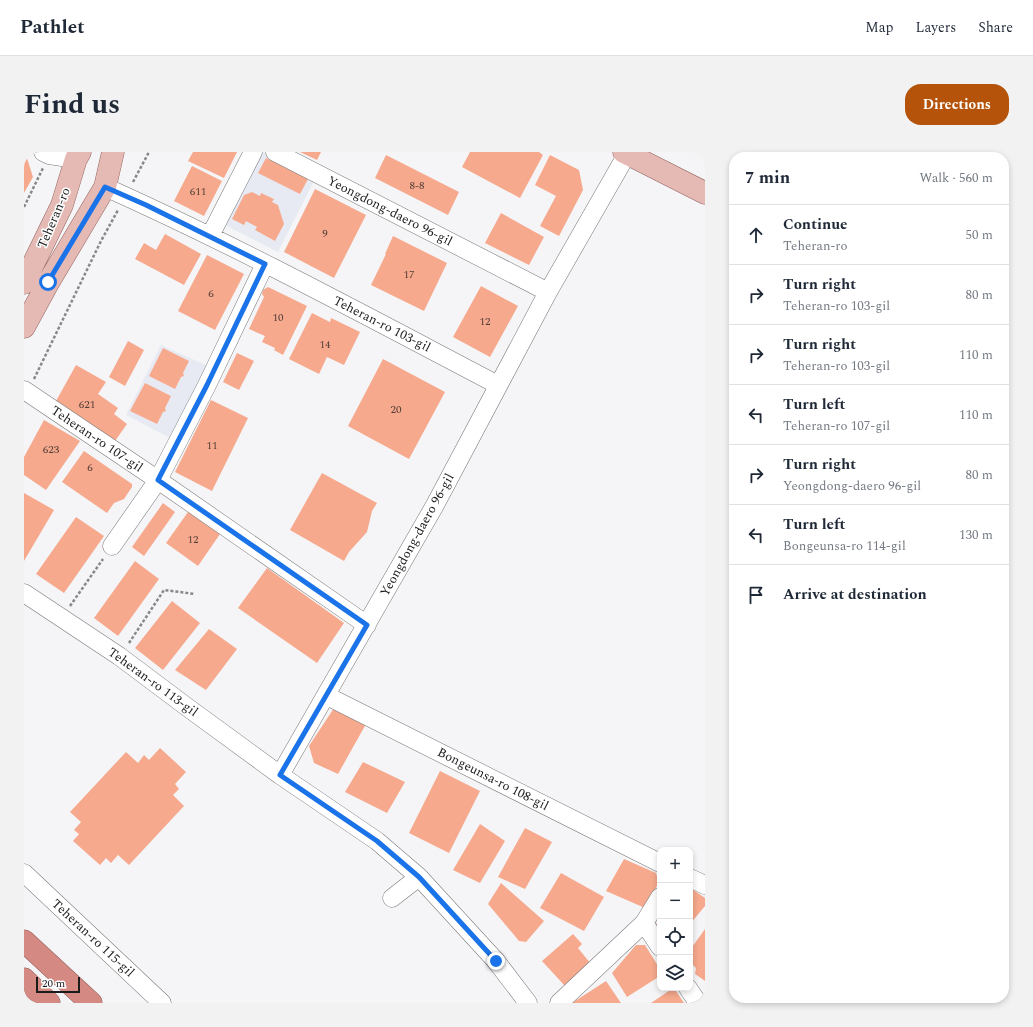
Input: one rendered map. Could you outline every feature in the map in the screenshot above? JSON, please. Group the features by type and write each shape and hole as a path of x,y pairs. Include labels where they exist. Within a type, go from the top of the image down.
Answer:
{"highway":[{"path":"24,941 91,1003"},
{"path":"24,979 49,1003"}],"main road":[{"name":"Teheran-ro","path":"24,327 48,282 105,187 113,152"},
{"path":"625,153 705,193"},
{"name":"Teheran-ro","path":"24,283 62,205 78,156"}],"street":[{"path":"210,236 253,152"},
{"name":"Yeongdong-daero 96-gil","path":"275,152 548,292"},
{"name":"Yeongdong-daero 96-gil","path":"280,775 327,696 435,505 548,292 625,153"},
{"path":"46,154 78,156"},
{"name":"Teheran-ro 103-gil","path":"105,187 210,236 498,385"},
{"path":"112,546 158,480 207,385 265,264"},
{"name":"Teheran-ro 107-gil","path":"26,391 158,480 367,625"},
{"name":"Teheran-ro 113-gil","path":"24,593 119,656 280,775 377,841 419,877 496,961 528,1003"},
{"name":"Bongeunsa-ro 108-gil","path":"327,696 657,861"},
{"name":"Teheran-ro 115-gil","path":"24,873 162,1003"},
{"path":"392,898 419,877"},
{"path":"693,879 705,885"},
{"path":"558,1003 644,923 657,902"},
{"path":"644,923 657,942"},
{"path":"690,991 698,1003"}],"path":[{"path":"26,391 101,241 149,152"},
{"path":"24,207 46,154"},
{"path":"62,618 112,546"},
{"path":"119,656 164,590 195,594"}],"shaded area":[{"path":"263,152 315,179 278,252 225,225"},
{"path":"161,345 210,367 172,439 126,415"}],"building":[{"path":"193,152 237,152 224,178 188,161"},
{"path":"300,152 321,152 317,160"},
{"path":"470,152 539,152 543,155 520,198 462,167"},
{"path":"24,154 26,155 33,177 24,193"},
{"path":"386,155 459,192 448,215 375,178"},
{"path":"550,155 579,170 583,190 559,236 540,226 556,196 535,185"},
{"path":"266,158 308,179 300,194 258,173"},
{"path":"192,166 222,181 204,216 174,201"},
{"path":"315,189 366,215 334,278 284,252"},
{"path":"252,192 260,196 261,193 274,199 272,202 278,205 284,224 275,241 255,230 257,227 246,221 244,225 232,219 244,195"},
{"path":"501,213 544,237 529,265 485,243"},
{"path":"165,234 201,254 184,285 135,259 144,243 156,250"},
{"path":"393,236 447,263 424,311 371,285"},
{"path":"207,255 244,274 215,330 178,311"},
{"path":"481,286 518,306 490,357 453,337"},
{"path":"268,287 307,306 283,355 274,350 275,348 262,342 265,336 249,329 264,297 262,294 263,290"},
{"path":"312,313 330,322 331,318 360,332 344,365 327,357 319,374 289,359"},
{"path":"128,341 144,350 125,386 109,377"},
{"path":"163,348 189,361 183,373 184,376 181,377 175,389 149,376"},
{"path":"237,353 254,361 239,390 223,382"},
{"path":"383,359 445,392 409,459 348,426"},
{"path":"76,365 106,382 98,394 118,408 114,414 127,424 115,441 56,401"},
{"path":"145,383 171,396 165,408 166,411 163,412 157,424 130,411"},
{"path":"211,400 248,418 212,491 175,472"},
{"path":"44,420 80,441 46,490 24,475 24,457"},
{"path":"84,451 132,484 132,487 124,499 114,503 107,513 62,482"},
{"path":"322,473 377,503 372,511 367,532 349,552 344,561 290,530"},
{"path":"24,493 54,510 24,561"},
{"path":"163,503 175,512 144,556 132,547"},
{"path":"188,512 220,534 198,566 166,543"},
{"path":"76,517 104,536 64,593 36,574"},
{"path":"135,561 159,579 118,636 94,618"},
{"path":"267,568 344,623 317,663 238,608"},
{"path":"172,601 200,623 163,670 135,648"},
{"path":"209,629 237,649 206,690 175,670"},
{"path":"334,708 366,724 338,774 314,763 309,746"},
{"path":"160,748 186,772 175,784 179,789 173,795 184,806 129,865 118,855 111,863 106,858 100,865 73,841 79,834 74,830 81,822 70,812 126,752 138,763 144,755 149,760"},
{"path":"363,762 405,782 387,813 345,792"},
{"path":"440,771 480,791 449,853 409,833"},
{"path":"480,824 505,841 480,883 453,870"},
{"path":"525,828 552,842 525,889 498,877"},
{"path":"624,859 656,873 657,876 657,886 645,908 606,891"},
{"path":"561,873 604,897 584,931 540,908"},
{"path":"501,883 544,921 526,942 519,941 488,904"},
{"path":"693,890 705,898 705,906 693,920"},
{"path":"705,929 705,981 695,974 696,968 693,965 693,946"},
{"path":"573,934 582,944 578,948 591,964 565,986 542,961"},
{"path":"636,945 645,945 657,964 657,978 627,997 612,973"},
{"path":"606,981 621,1003 572,1003"},
{"path":"669,991 676,991 684,1003 651,1003"}],"route":[{"path":"48,282 105,187 146,205 265,264 207,385 158,480 367,625 280,775 377,841 419,877 496,961"}]}
